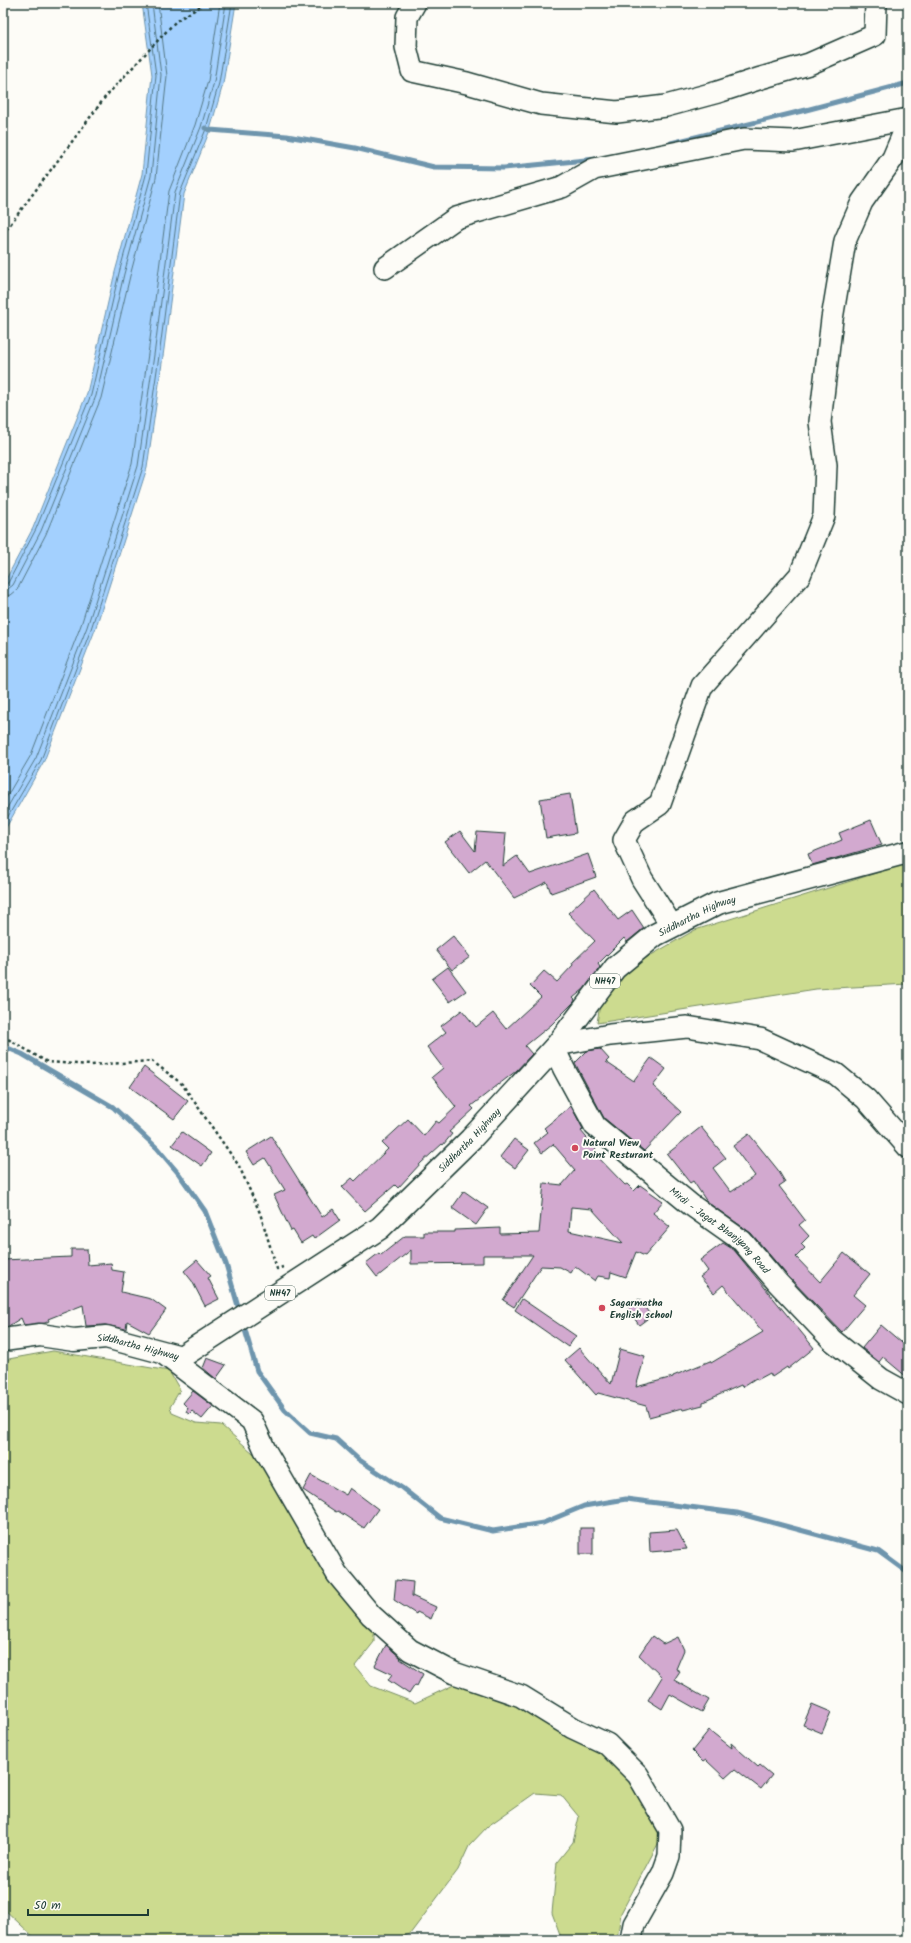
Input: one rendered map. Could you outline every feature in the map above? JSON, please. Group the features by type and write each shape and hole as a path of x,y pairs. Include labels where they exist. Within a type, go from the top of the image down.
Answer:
{"highway":[{"name":"Siddhartha Highway","path":"3,1340 40,1335 74,1340 106,1337 172,1356 380,1228 471,1139 556,1047 615,968 655,935 718,903 908,852"}],"street":[{"path":"415,3 407,17 406,24 406,47 412,71 467,83 541,104 617,112 666,106 809,64 875,35 876,3"},
{"path":"386,268 456,218 562,187 594,169 744,139 792,141 908,119"},
{"path":"672,926 642,879 624,840 635,821 660,804 702,686 800,574 824,516 826,465 820,422 832,320 845,241 862,202 893,158 908,123"},
{"path":"556,1047 610,1036 687,1027 760,1039 836,1074 866,1099 908,1147"},
{"name":"Mirdi - Jagat Bhanjyang Road","path":"556,1047 564,1069 595,1126 691,1205 742,1241 777,1282 832,1340 881,1379 908,1394"},
{"path":"172,1356 252,1421 265,1450 337,1574 377,1620 410,1650 454,1673 521,1696 574,1728 607,1744 638,1775 670,1830 669,1856 663,1873 634,1924 631,1940"}],"path":[{"path":"3,234 106,96 176,21 206,3"},
{"path":"3,1036 47,1062 91,1065 152,1061 182,1084 239,1166 260,1213 276,1269 290,1265"}],"green space":[{"path":"908,863 908,984 816,989 597,1023 601,998 639,962 695,930"},
{"path":"53,1351 169,1371 180,1390 170,1407 172,1413 196,1423 221,1425 261,1460 374,1629 374,1642 355,1666 371,1686 415,1703 456,1684 498,1692 610,1757 658,1823 659,1842 621,1913 617,1940 564,1940 561,1937 552,1913 557,1862 573,1842 579,1817 561,1795 535,1793 488,1826 469,1846 458,1870 410,1934 392,1940 37,1940 3,1908 3,1360"}],"water":[{"path":"142,3 236,3 223,84 210,130 184,194 147,468 95,630 44,761 3,833 3,585 33,528 87,393 115,272 142,174 152,75"}],"building":[{"path":"570,794 576,833 546,838 540,799"},
{"path":"871,820 882,845 812,865 808,854 842,840 839,833"},
{"path":"460,831 475,851 477,832 506,834 503,866 517,856 530,874 588,854 596,877 551,893 547,882 514,898 485,860 469,873 445,842"},
{"path":"594,889 618,920 632,910 644,928 627,942 624,938 598,964 600,967 584,989 573,998 575,1000 574,1002 551,1025 525,1046 532,1054 516,1071 471,1106 474,1109 449,1132 452,1134 443,1145 442,1144 421,1163 398,1188 395,1185 365,1211 342,1187 352,1178 355,1181 388,1149 382,1143 408,1119 424,1136 436,1121 439,1123 456,1107 432,1077 443,1068 427,1047 446,1032 441,1026 462,1010 476,1027 493,1013 506,1029 541,997 530,986 544,971 557,982 573,965 572,963 595,941 568,913"},
{"path":"453,936 470,957 452,970 436,950"},
{"path":"448,967 466,991 450,1002 432,979"},
{"path":"600,1049 609,1059 606,1062 634,1081 651,1058 666,1069 653,1086 681,1112 644,1151 604,1118 575,1063 587,1051"},
{"path":"144,1067 188,1101 174,1119 130,1087"},
{"path":"571,1106 583,1129 581,1131 596,1149 593,1152 625,1185 627,1184 634,1191 640,1185 663,1201 653,1213 670,1227 645,1256 636,1252 626,1277 611,1272 610,1278 598,1276 595,1281 575,1266 571,1273 560,1267 541,1266 514,1307 503,1300 533,1255 483,1255 483,1263 411,1264 411,1250 377,1277 366,1263 379,1253 381,1255 405,1236 424,1236 424,1232 455,1232 455,1230 500,1228 500,1234 539,1233 544,1183 562,1185 575,1170 553,1144 542,1153 534,1143 548,1132 544,1128","holes":["571,1207 592,1209 623,1243 569,1231"]},
{"path":"701,1127 726,1158 713,1168 731,1192 755,1176 733,1146 749,1134 778,1170 785,1182 779,1186 805,1220 799,1225 809,1236 801,1244 805,1248 796,1257 820,1282 844,1253 870,1274 853,1295 865,1305 842,1332 786,1274 751,1233 707,1202 693,1181 690,1183 667,1154"},
{"path":"182,1132 211,1153 202,1166 172,1145"},
{"path":"271,1136 322,1217 333,1209 340,1220 314,1239 312,1236 301,1243 293,1230 291,1231 274,1195 285,1190 265,1158 254,1165 246,1152"},
{"path":"514,1139 529,1150 515,1168 500,1157"},
{"path":"464,1191 488,1208 476,1225 452,1208"},
{"path":"723,1243 734,1250 814,1348 788,1369 787,1367 772,1377 770,1373 757,1380 756,1378 742,1387 741,1385 703,1402 703,1405 683,1410 682,1408 649,1417 646,1406 598,1393 596,1395 565,1360 579,1348 611,1384 620,1349 645,1356 636,1387 673,1377 710,1361 711,1363 763,1332 723,1285 714,1293 700,1277 708,1271 700,1260"},
{"path":"71,1249 87,1249 88,1265 111,1263 112,1270 124,1272 121,1292 151,1299 166,1310 149,1333 127,1321 126,1329 105,1325 86,1326 83,1305 48,1319 49,1321 45,1323 24,1325 21,1318 7,1327 3,1327 3,1260 71,1257"},
{"path":"197,1260 211,1276 208,1278 219,1299 205,1306 192,1281 184,1271"},
{"path":"522,1299 576,1336 568,1347 515,1310"},
{"path":"639,1299 651,1316 639,1325 627,1308"},
{"path":"881,1325 908,1348 908,1378 883,1357 879,1362 862,1348"},
{"path":"207,1358 226,1365 216,1379 203,1368"},
{"path":"193,1391 213,1406 202,1419 192,1411 189,1414 186,1412 188,1408 183,1403"},
{"path":"311,1475 346,1495 350,1488 378,1509 364,1528 338,1511 336,1512 303,1490"},
{"path":"580,1528 593,1528 593,1554 580,1554"},
{"path":"677,1530 687,1549 650,1552 649,1532"},
{"path":"396,1580 413,1582 412,1596 436,1607 431,1619 417,1612 416,1614 394,1600"},
{"path":"652,1636 663,1644 678,1637 684,1650 676,1669 680,1671 674,1680 709,1700 702,1712 670,1694 662,1709 648,1700 662,1677 639,1655"},
{"path":"386,1645 401,1658 400,1659 423,1674 417,1686 415,1685 409,1694 388,1680 392,1674 375,1666"},
{"path":"812,1704 831,1712 822,1733 803,1725"},
{"path":"709,1730 732,1748 731,1743 758,1767 760,1765 772,1775 761,1789 735,1769 725,1778 706,1760 703,1762 692,1751"}],"waterway":[{"path":"671,143 908,83"},
{"path":"205,128 210,130 287,136 355,148 434,167 504,168 596,159"},
{"path":"3,1046 22,1054 113,1107 157,1148 179,1174 205,1211 226,1264 240,1313"},
{"path":"243,1323 257,1371 285,1410 310,1433 336,1439 358,1459 402,1488 440,1518 493,1531 543,1523 584,1506 626,1499 737,1513 878,1551 908,1573"}],"place":[{"name":"Natural View Point Resturant","path":"575,1148"},
{"name":"Sagarmatha English school","path":"602,1308"}]}
